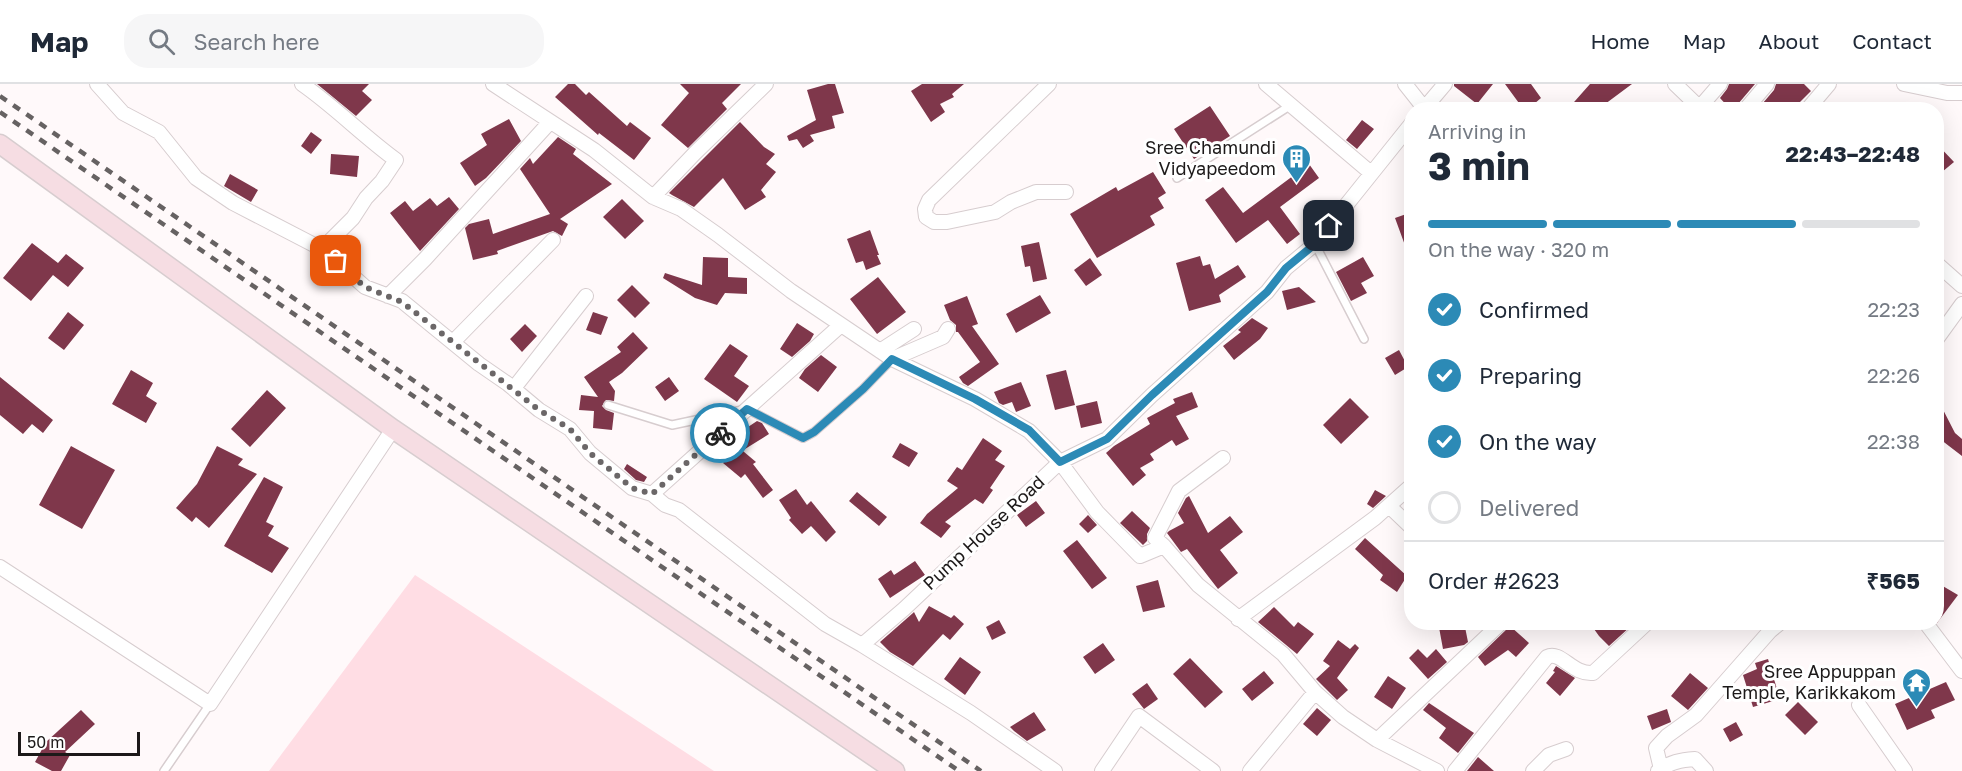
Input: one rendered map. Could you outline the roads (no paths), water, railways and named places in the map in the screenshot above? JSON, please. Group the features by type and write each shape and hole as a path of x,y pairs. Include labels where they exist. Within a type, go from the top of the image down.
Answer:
{"main road":[{"path":"0,144 393,429 895,771"}],"street":[{"path":"97,84 123,113 159,132 196,178 233,203 322,249 365,287 402,302 539,410 570,429 590,453 632,488 652,494 665,505 679,510 825,624 971,713 1055,771"},
{"path":"302,84 331,105 379,148 396,160 353,218 322,249"},
{"path":"493,84 509,88 550,122 594,150 653,197 681,209 792,291 892,359 975,399 1029,430 1060,462 1097,512 1140,556 1164,546"},
{"path":"653,197 766,84"},
{"path":"1049,84 929,200 925,209 926,217 934,222 947,222 995,212 1011,202 1036,192 1066,192"},
{"path":"1266,84 1371,173"},
{"path":"1405,84 1418,102"},
{"path":"1429,102 1445,84"},
{"path":"1675,84 1694,102"},
{"path":"1706,102 1720,84"},
{"path":"1751,102 1767,84"},
{"path":"1814,102 1829,84"},
{"path":"1904,84 1947,93 1962,93"},
{"path":"388,296 425,259 550,122"},
{"name":"Pump House Road","path":"862,645 904,609 1060,462 1107,439 1152,395 1267,292 1286,268 1315,244 1404,133"},
{"path":"453,342 553,240"},
{"path":"1944,270 1962,286"},
{"path":"514,388 586,296"},
{"path":"1944,329 1962,304"},
{"path":"652,494 841,325"},
{"path":"880,351 914,329"},
{"path":"892,359 943,337 948,329"},
{"path":"0,567 210,704 393,429"},
{"path":"1223,458 1179,491 1155,538 1198,585 1283,654 1315,692 1343,717 1413,766 1437,771"},
{"path":"1238,619 1375,518 1404,492"},
{"path":"1389,506 1404,520"},
{"path":"1377,740 1495,630"},
{"path":"1455,771 1547,657 1551,654 1556,655 1578,671 1593,673 1635,630"},
{"path":"1706,771 1695,759 1682,760 1660,770 1656,748 1667,736 1696,715 1772,630"},
{"path":"1931,630 1962,671"},
{"path":"1250,771 1315,692"},
{"path":"1859,705 1905,771"},
{"path":"1102,771 1139,716 1213,771"},
{"path":"1533,771 1549,755 1566,749"}],"lane":[{"path":"1177,178 1291,105"},
{"path":"1315,244 1364,339"},
{"path":"609,405 672,425 747,409 803,438 814,432 863,389 892,359"},
{"path":"164,771 210,704"}],"railway":[{"path":"0,96 981,771"},
{"path":"0,112 959,771"}],"place":[{"name":"Sree Chamundi Vidyapeedom","path":"1297,184"},
{"name":"Sree Appuppan Temple, Karikkakom","path":"1917,708"}]}
